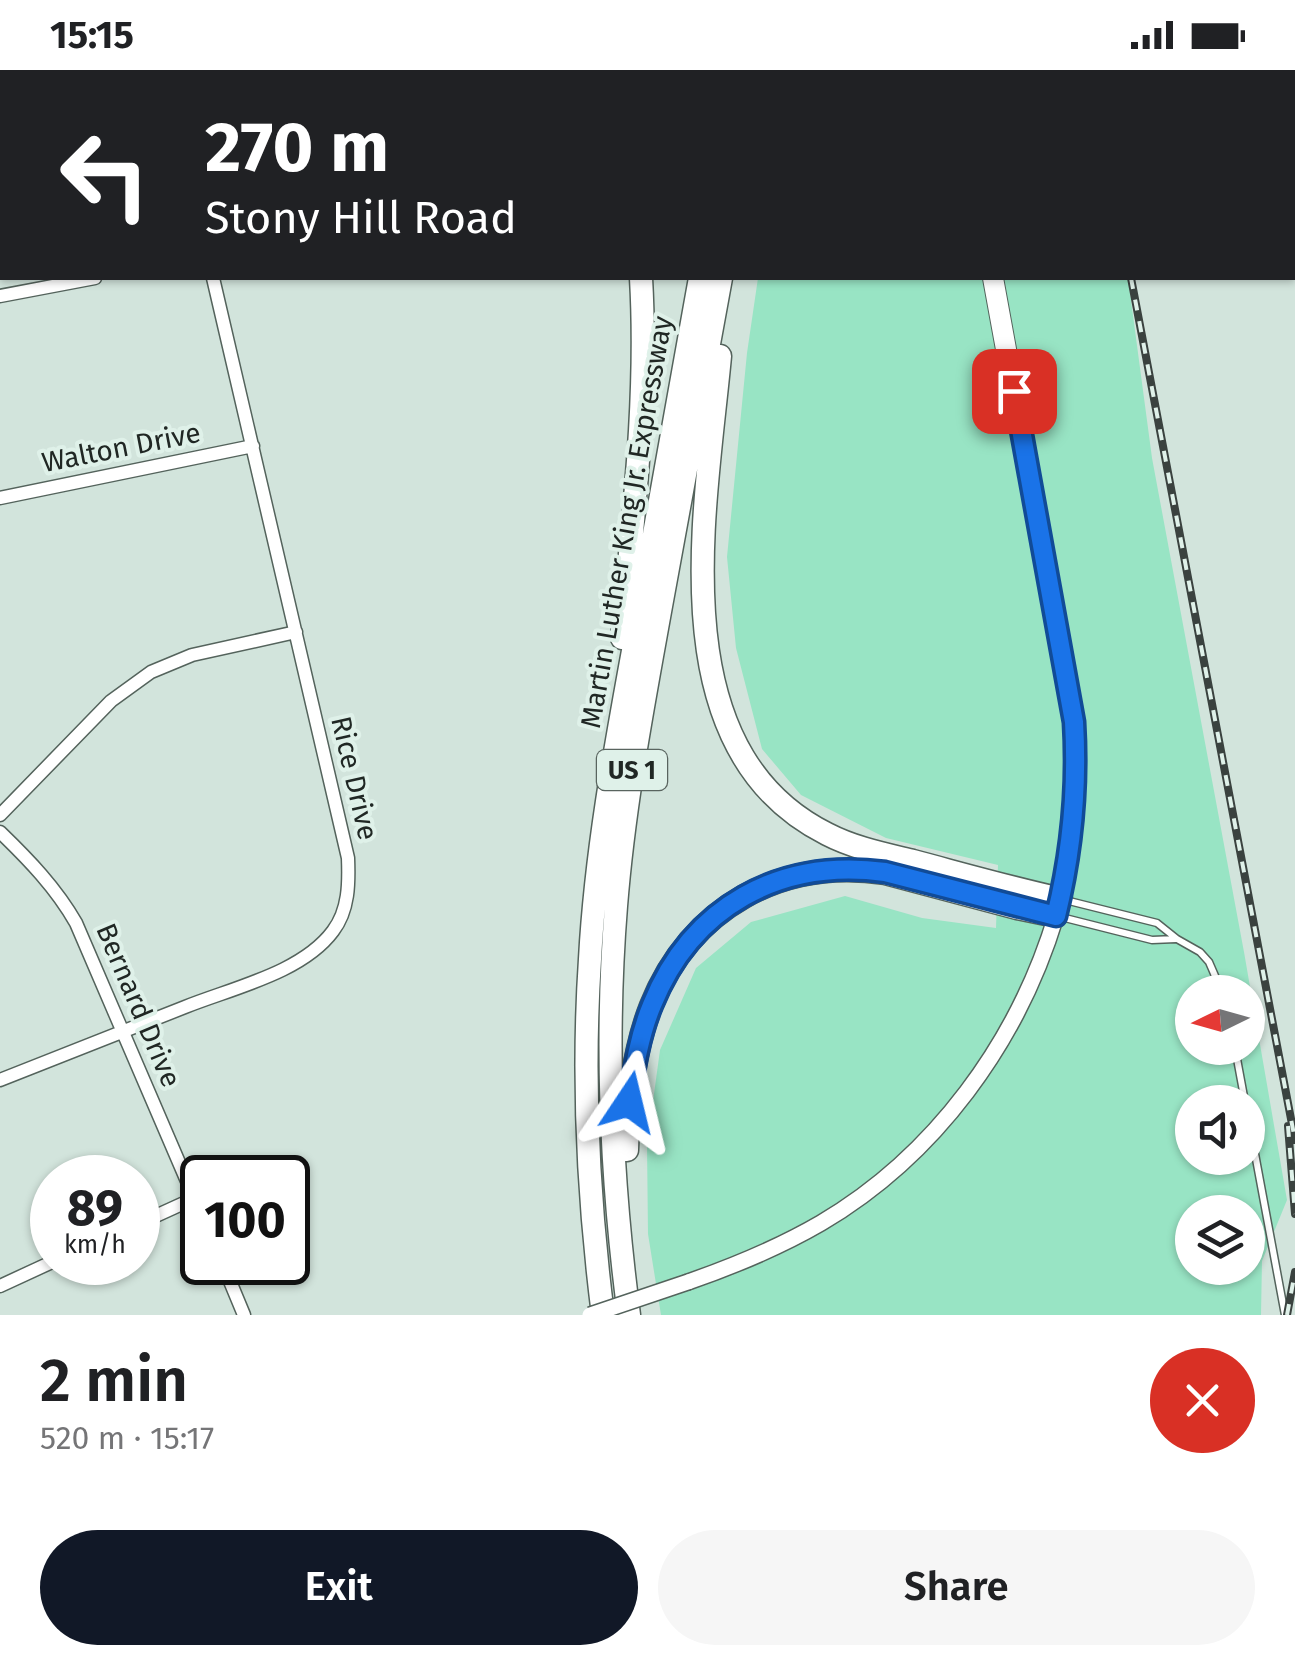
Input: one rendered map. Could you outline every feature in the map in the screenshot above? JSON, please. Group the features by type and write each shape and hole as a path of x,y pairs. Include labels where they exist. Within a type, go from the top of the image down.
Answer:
{"highway":[{"path":"606,803 639,450 641,280"},
{"name":"Martin Luther King Jr. Expressway","path":"603,1315 592,1203 586,1062 591,940 606,803 700,280"},
{"path":"724,280 703,546 703,598 718,697 742,755 766,789 795,816 843,842 1022,890 1058,907"},
{"name":"Martin Luther King Jr. Expressway","path":"630,1315 614,1166 610,1062 620,857 634,754 724,280"},
{"path":"623,1268 627,1128 638,1051 650,1008 669,969 709,921 768,884 842,868 885,872 1058,907"}],"main road":[{"path":"993,280 1074,722 1076,803 1058,907"}],"street":[{"path":"0,296 84,280"},
{"name":"Rice Drive","path":"0,1080 300,960 339,923 348,895 348,858 212,280"},
{"name":"Walton Drive","path":"0,498 252,446"},
{"path":"0,815 111,701 151,672 192,655 296,632"},
{"name":"Bernard Drive","path":"0,832 30,861 69,910 180,1165"},
{"path":"590,1315 758,1256 822,1222 872,1188 918,1147 962,1099 1005,1036 1037,972 1058,907"},
{"path":"0,1286 30,1272"},
{"path":"232,1285 244,1315"}],"lane":[{"path":"1058,907 1152,940 1177,939"},
{"path":"1058,907 1157,923 1200,952 1215,975"},
{"path":"1259,1175 1285,1315"}],"green space":[{"path":"758,280 1128,280 1152,458 1248,975 1175,975 1175,1065 1264,1065 1287,1200 1265,1254 1265,1195 1175,1195 1175,1285 1262,1285 1261,1315 661,1315 648,1234 647,1145 660,1050 696,968 751,922 845,896 922,918 996,928 998,865 886,838 801,795 762,749 736,648 727,557"}],"railway":[{"path":"1131,280 1295,1140"},
{"path":"1288,1126 1295,1214"},
{"path":"1287,1315 1295,1272"}],"route":[{"path":"629,1102 650,1008 669,969 709,921 768,884 842,868 885,872 1056,916 1076,803 1074,722 1014,391"}]}
